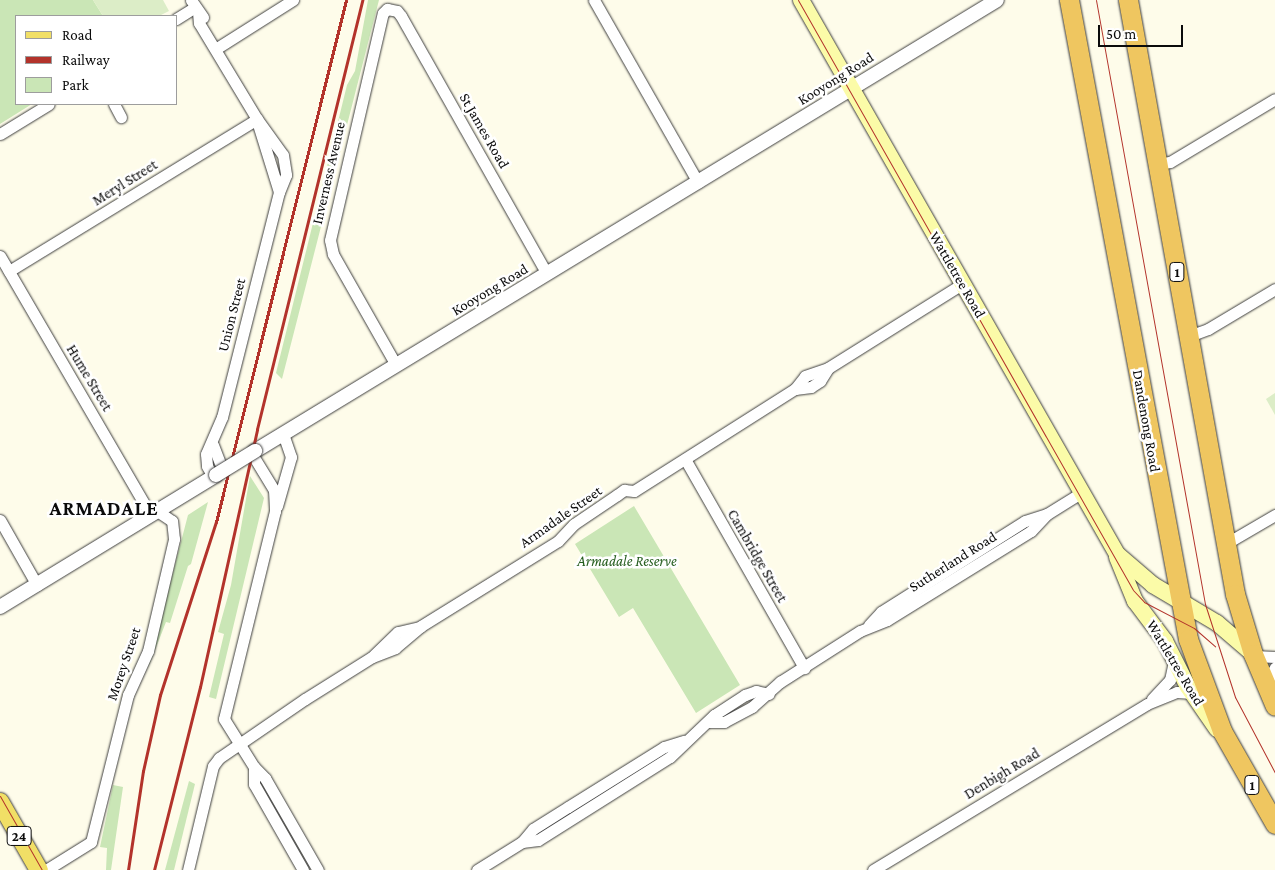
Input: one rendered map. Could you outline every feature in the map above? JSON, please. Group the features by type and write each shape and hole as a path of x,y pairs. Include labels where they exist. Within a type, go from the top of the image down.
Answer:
{"highway":[{"name":"Dandenong Road","path":"1069,0 1180,600 1203,686 1230,746 1275,824"},
{"name":"1","path":"1128,0 1240,614 1253,655 1275,706"}],"main road":[{"name":"Wattletree Road","path":"801,0 1114,550 1132,597 1171,653 1192,693 1230,746"},
{"name":"Wattletree Road","path":"1114,550 1148,582 1217,623 1253,655"},
{"name":"24","path":"0,802 39,870"}],"street":[{"path":"215,44 293,0"},
{"path":"594,0 698,182"},
{"name":"Kooyong Road","path":"0,607 154,513 216,472 254,454 283,434 997,0"},
{"path":"178,18 195,6"},
{"name":"Union Street","path":"195,6 209,27 215,44 257,119 279,192 213,445 206,458 216,472"},
{"name":"St James Road","path":"390,8 401,16 548,274"},
{"name":"Inverness Avenue","path":"390,8 384,13 330,240 335,259 396,365"},
{"path":"1158,164 1170,162 1275,99"},
{"path":"0,134 46,105"},
{"path":"115,105 121,117"},
{"name":"Meryl Street","path":"9,271 257,119"},
{"name":"Hume Street","path":"0,256 154,513"},
{"name":"Armadale Street","path":"188,870 213,766 240,743 372,657 398,632 421,626 558,540 574,524 624,490 634,490 795,389 805,376 828,368 962,284"},
{"path":"1189,336 1208,329 1275,289"},
{"path":"283,434 291,457 283,493 275,511 229,701 230,719 240,743 254,767 265,778 318,870"},
{"path":"254,454 274,490 275,511"},
{"name":"Cambridge Street","path":"684,459 804,668"},
{"name":"Sutherland Road","path":"480,869 522,842 533,829 568,807 664,748 685,741 716,713 748,694 759,691 769,694 780,682 869,626 887,620 1031,531 1047,514 1081,493"},
{"name":"Morey Street","path":"46,870 90,842 128,695 148,651 174,539 172,522 154,513"},
{"path":"1227,543 1275,515"},
{"path":"0,520 37,585"},
{"name":"Denbigh Road","path":"1147,704 1173,675 1171,653"},
{"path":"1253,655 1275,657"},
{"path":"1265,686 1275,667"},
{"name":"Denbigh Road","path":"873,870 1147,704 1177,692 1192,693"},
{"path":"254,767 254,784 302,868 312,859"},
{"path":"277,824 288,818"}],"green space":[{"path":"0,0 93,0 102,15 15,15 15,105 30,105 0,124"},
{"path":"93,0 163,0 169,11 161,15 102,15"},
{"path":"368,0 379,0 282,379 276,373 347,85 355,71"},
{"path":"1275,393 1275,415 1266,399"},
{"path":"250,476 264,498 216,699 209,697 224,634 218,632 231,585"},
{"path":"208,502 191,564 188,566 170,623 166,622 148,668 188,515"},
{"name":"Armadale Reserve","path":"634,506 740,685 696,713 633,608 619,617 575,544"},
{"path":"189,781 195,784 174,870 165,870"},
{"path":"113,785 123,787 111,870 106,870 107,848 100,847"}],"tram line":[{"path":"798,0 1133,590 1144,602 1194,628 1215,646"},
{"path":"1096,0 1205,604 1235,697 1275,773"},
{"path":"0,796 42,870"}],"railway":[{"path":"128,870 143,771 160,695 216,522 346,0"},
{"path":"154,870 200,687 257,429 362,0"}],"district":[{"name":"ARMADALE","path":"104,508"}]}
